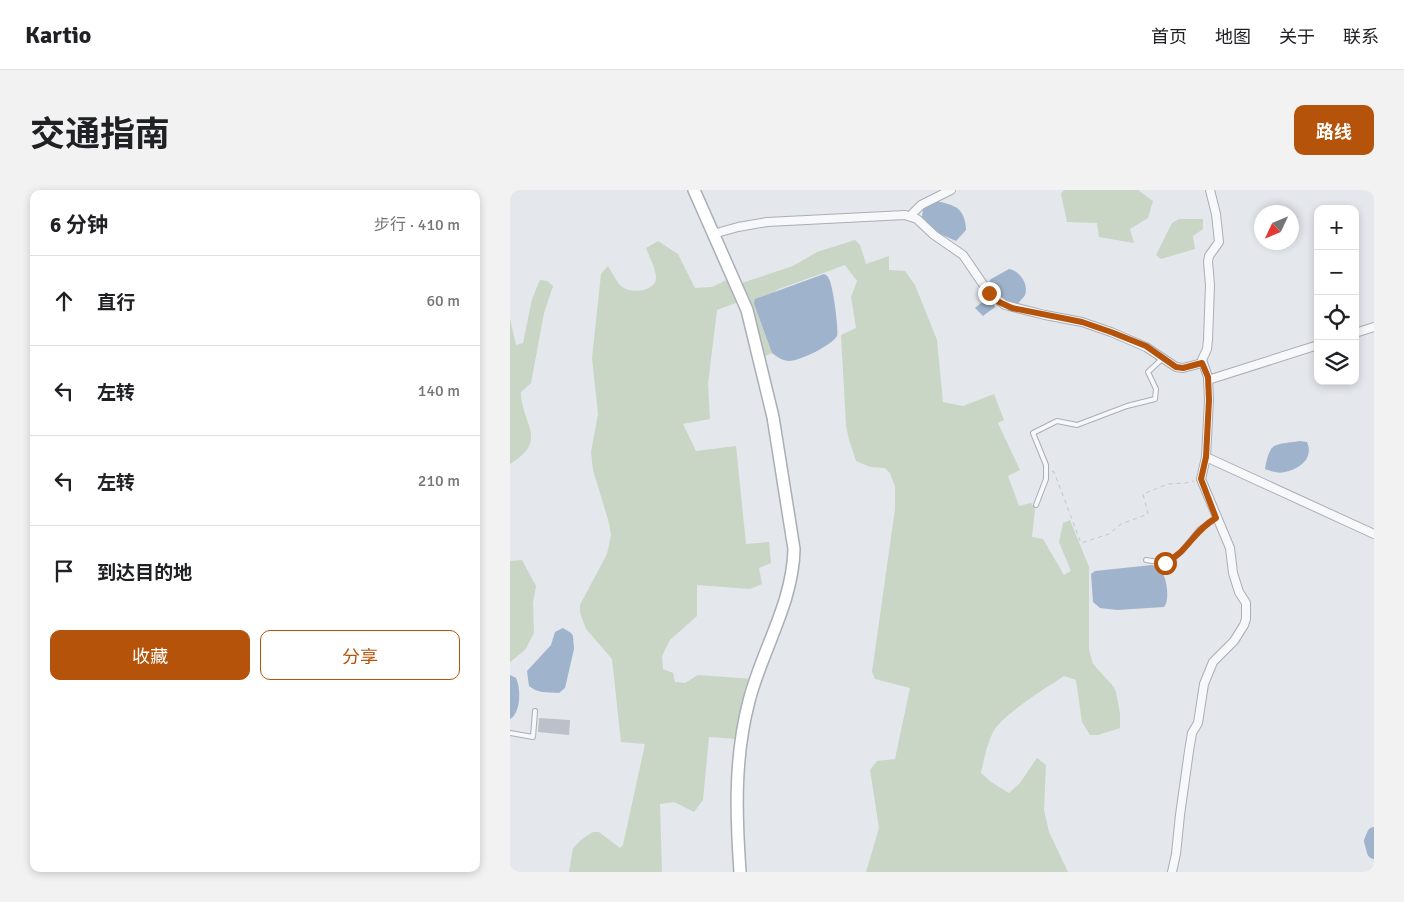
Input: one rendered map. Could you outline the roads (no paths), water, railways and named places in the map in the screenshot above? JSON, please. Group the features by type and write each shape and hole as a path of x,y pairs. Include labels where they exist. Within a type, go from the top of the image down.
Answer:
{"street":[{"path":"694,190 750,319 773,417 794,549 793,570 786,597 754,683 744,719 736,797 740,872"},
{"path":"910,216 921,204 950,190"},
{"path":"1172,872 1192,733 1198,723 1204,684 1213,662 1234,641 1246,619 1246,603 1233,573 1230,548 1201,479 1206,457 1208,380 1202,363 1208,340 1210,285 1208,262 1209,256 1219,242 1216,214 1210,190"},
{"path":"713,234 767,222 896,214 910,216 917,219 934,235 963,255 989,293 999,302 1012,308 1082,322 1138,342 1172,365 1180,368 1202,363"},
{"path":"1359,332 1374,327"},
{"path":"1208,380 1314,346"},
{"path":"1206,457 1374,534"}],"lane":[{"path":"1036,505 1046,479 1046,465 1033,433 1057,421 1077,425 1127,406 1155,398 1156,389 1148,372 1164,358"},
{"path":"1146,560 1165,563 1171,560 1181,552 1200,529 1216,518"},
{"path":"510,733 533,737 535,711"}],"water":[{"path":"936,201 954,206 964,217 966,230 956,241 938,233 922,217 923,209"},
{"path":"1009,269 1017,272 1025,282 1025,295 1017,305 1000,298 988,284 991,279"},
{"path":"824,274 831,283 837,336 823,348 808,355 789,361 780,358 772,353 754,304 755,299"},
{"path":"988,297 995,307 983,316 975,308"},
{"path":"1307,442 1309,448 1309,453 1304,462 1291,471 1282,473 1265,469 1271,449 1279,444"},
{"path":"1152,565 1164,575 1167,600 1164,607 1117,610 1100,608 1093,602 1091,574 1095,571"},
{"path":"563,628 573,636 574,649 565,688 559,693 535,690 529,686 527,671 551,645 555,632"},
{"path":"510,675 516,678 518,682 519,700 514,716 510,719"}],"waterway":[{"path":"1374,834 1371,841 1374,852"}]}
